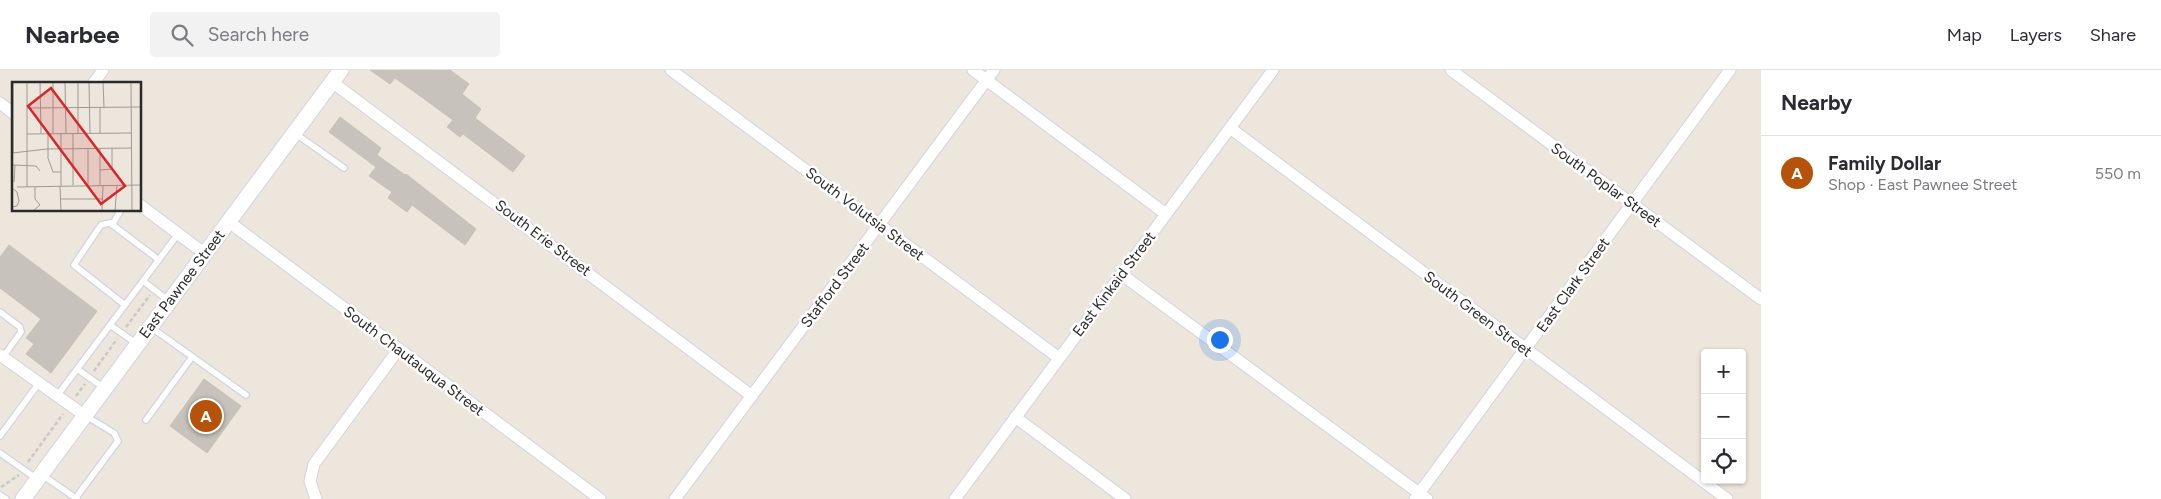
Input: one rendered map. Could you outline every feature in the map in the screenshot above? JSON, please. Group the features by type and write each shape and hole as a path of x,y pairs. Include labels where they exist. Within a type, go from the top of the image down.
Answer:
{"main road":[{"name":"East Pawnee Street","path":"23,499 337,76"}],"street":[{"path":"94,82 103,70"},
{"name":"South Volutsia Street","path":"671,70 1059,358"},
{"path":"973,70 1166,214"},
{"name":"Stafford Street","path":"675,499 994,70"},
{"name":"East Kinkaid Street","path":"955,499 1274,70"},
{"name":"South Poplar Street","path":"1451,70 1761,299"},
{"name":"East Clark Street","path":"1420,497 1730,70"},
{"name":"South Erie Street","path":"337,76 752,396"},
{"path":"0,103 12,112"},
{"name":"South Green Street","path":"1230,128 1727,499"},
{"path":"141,206 205,254"},
{"name":"South Chautauqua Street","path":"229,222 600,499"},
{"path":"1121,274 1420,497"},
{"path":"316,499 310,482 314,464 398,350"},
{"path":"1,356 84,415"},
{"path":"1015,417 1125,499"}],"lane":[{"path":"295,132 344,168"},
{"path":"112,225 120,211"},
{"path":"125,304 74,265 101,225 105,222 112,225 159,260"},
{"path":"57,396 178,234"},
{"path":"143,281 169,301"},
{"path":"0,312 20,327 21,332 1,356"},
{"path":"110,325 137,344"},
{"path":"150,327 246,395"},
{"path":"146,420 192,357"},
{"path":"77,369 104,388"},
{"path":"0,436 39,383"},
{"path":"0,453 23,469 76,499 118,441 110,430 84,415"},
{"path":"0,495 6,499"}],"path":[{"path":"0,488 16,479 154,290"}],"building":[{"path":"370,70 450,70 469,84 462,94 481,109 475,118 525,156 513,172 463,134 460,137 447,127 453,120 395,78 390,84"},
{"path":"340,117 381,148 377,155 406,174 476,229 465,245 412,205 407,212 388,198 392,192 369,176 376,167 329,132"},
{"path":"9,245 97,311 51,373 26,354 34,344 26,338 41,319 0,288 0,257"},
{"path":"204,379 241,406 207,453 170,426"}],"place":[{"name":"Family Dollar","path":"206,416"}]}
